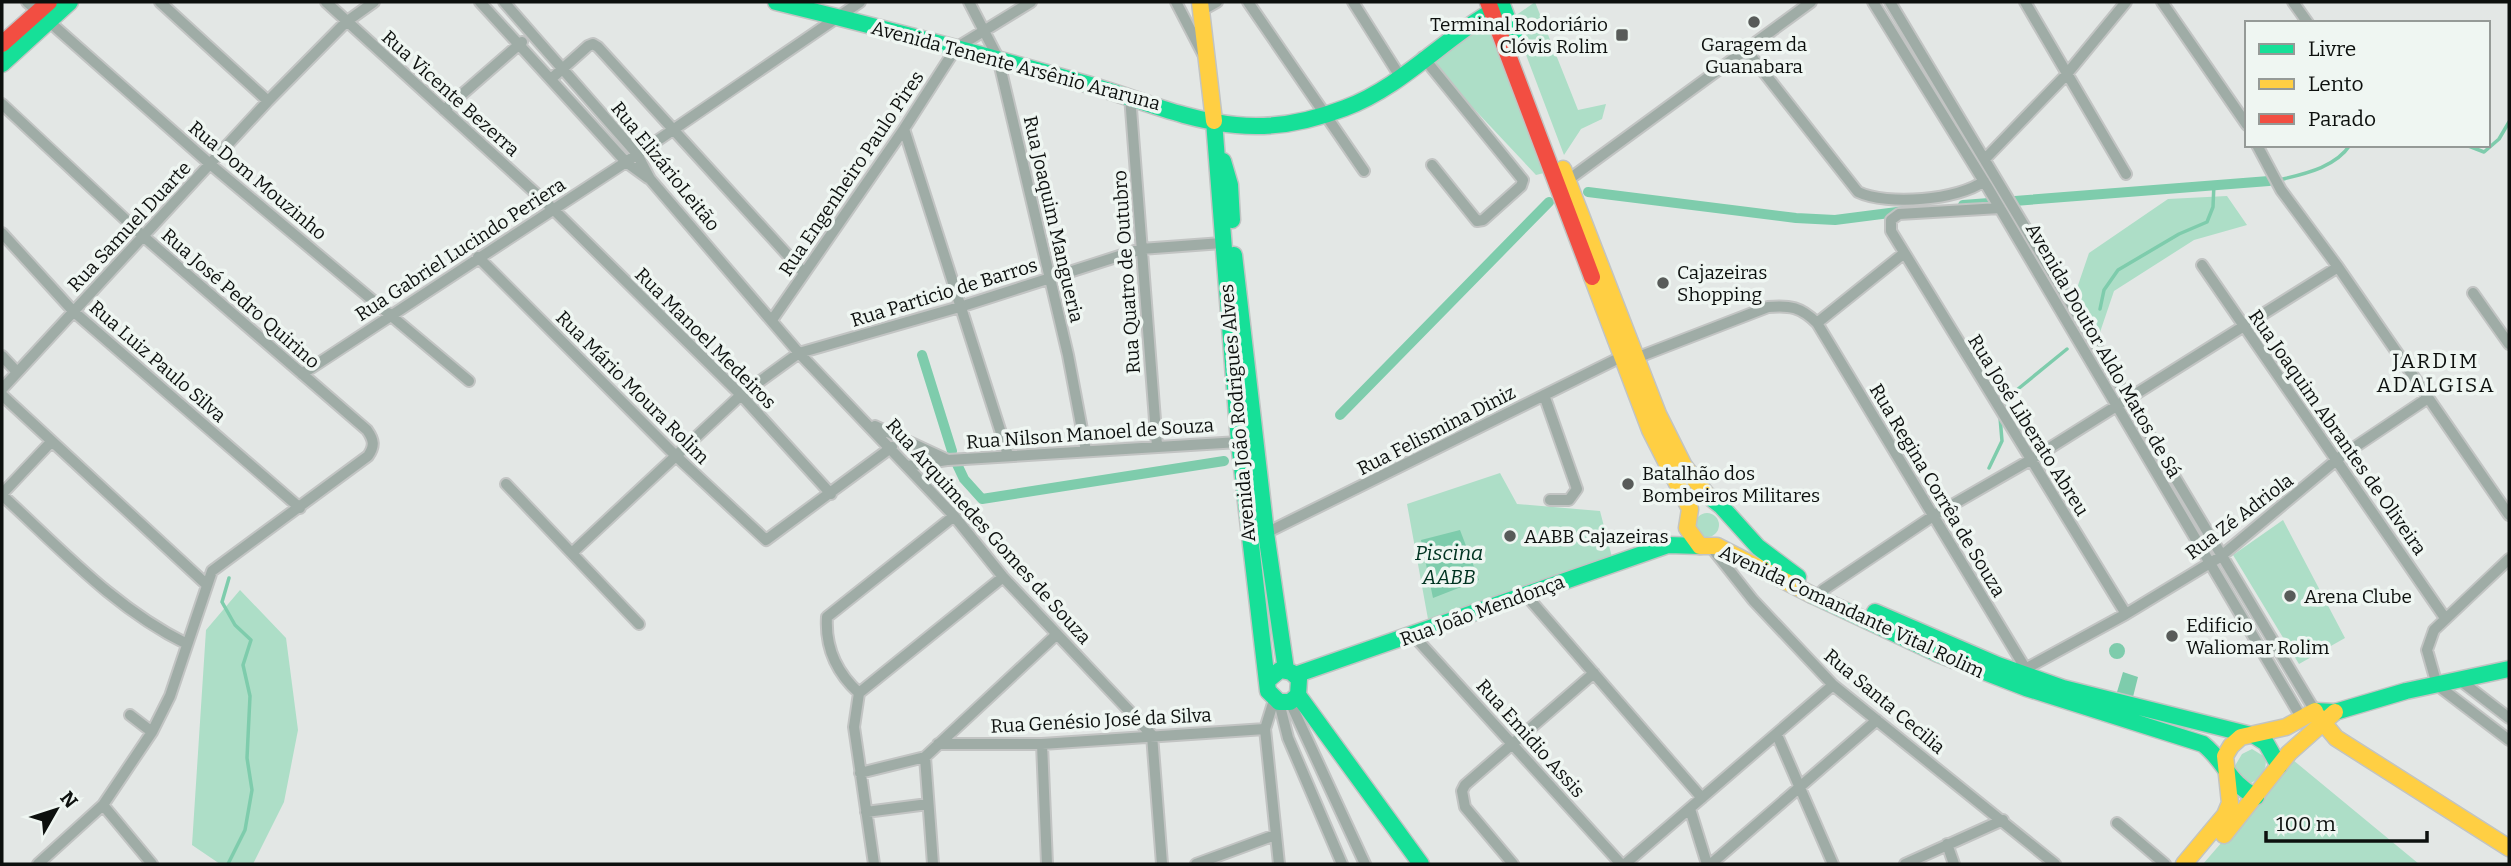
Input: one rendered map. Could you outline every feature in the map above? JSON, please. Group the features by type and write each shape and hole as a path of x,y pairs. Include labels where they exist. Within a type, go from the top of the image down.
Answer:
{"main road":[{"path":"2,44 41,9 70,2"},
{"name":"Avenida Tenente Arsênio Araruna","path":"776,2 998,58 1214,121 1258,126 1325,114 1356,104 1401,78 1423,57 1499,4"},
{"name":"Avenida Comandante Vital Rolim","path":"1499,4 1568,180 1650,430 1688,516 1688,534 1938,654 2026,688 2203,744 2214,753 2227,778"},
{"name":"Avenida Comandante Vital Rolim","path":"1499,4 1628,357 1674,449 1696,485 1709,499 1725,509 1732,523 1772,560 1823,590 2063,688 2248,734"},
{"path":"1180,9 1200,6"},
{"name":"Avenida João Rodrigues Alves","path":"1200,6 1217,145 1222,243 1239,442 1268,680"},
{"path":"2,64 41,9"},
{"name":"Avenida João Rodrigues Alves","path":"1217,145 1230,185 1233,246 1266,533 1291,672"},
{"path":"1668,545 1698,502 1709,499"},
{"path":"1668,545 1710,546 1729,533 1732,523"},
{"name":"Rua João Mendonça","path":"1291,672 1413,635 1668,545"},
{"path":"2184,864 2225,815 2230,803 2224,762 2228,751 2248,734 2272,731 2308,714 2335,712 2406,691 2509,669"},
{"path":"1285,700 1300,684 1291,672 1276,672 1268,680 1268,691 1285,700 1421,864"},
{"path":"2200,864 2279,766 2308,734 2323,726 2335,712"},
{"path":"2308,714 2336,738 2509,848"},
{"path":"2248,734 2266,743 2279,766"},
{"path":"2227,778 2235,788 2256,797"}],"street":[{"path":"160,2 268,101"},
{"name":"Rua Vicente Bezerra","path":"326,2 553,209"},
{"name":"Rua Samuel Duarte","path":"2,389 268,101 346,22 374,2"},
{"path":"480,2 626,162 650,179"},
{"name":"Rua ElizárioLeitão","path":"504,2 638,154 650,179 799,352"},
{"name":"Rua Gabriel Lucindo Periera","path":"302,374 638,154 860,2"},
{"name":"Rua Joaquim Mangueria","path":"969,2 998,58 1050,278 1086,451"},
{"name":"Rua Engenheiro Paulo Pires","path":"772,320 904,129 956,48 1031,2"},
{"path":"1200,6 1217,2"},
{"path":"1248,2 1364,171"},
{"path":"1353,2 1401,78"},
{"path":"1568,180 1811,2"},
{"name":"Avenida Doutor Aldo Matos de Sá","path":"1873,2 1986,184 2209,564 2308,714"},
{"name":"Avenida Doutor Aldo Matos de Sá","path":"1890,2 2129,398 2308,714"},
{"path":"2025,2 2126,174"},
{"path":"1986,158 2066,75 2126,2"},
{"path":"2162,2 2245,122"},
{"path":"2293,2 2307,21"},
{"name":"Rua Dom Mouzinho","path":"41,9 210,164 469,381"},
{"path":"1180,9 1206,60"},
{"path":"444,110 532,34"},
{"path":"551,79 593,44 804,273"},
{"path":"1747,51 1858,192 1871,198 1927,197 1986,184"},
{"path":"1423,57 1523,180 1521,186 1483,220 1476,221 1432,165"},
{"name":"Rua Quatro de Outubro","path":"1130,96 1157,446"},
{"name":"Rua José Pedro Quirino","path":"2,104 143,236 373,438 373,447 368,456 300,508"},
{"path":"904,129 963,306 1008,455"},
{"path":"2258,147 2281,190 2338,267 2509,515"},
{"name":"Rua José Liberato Abreu","path":"1999,206 1899,214 1890,226 1903,254 2126,614"},
{"name":"Rua Manoel Medeiros","path":"553,209 741,396 831,494"},
{"name":"Rua Luiz Paulo Silva","path":"2,233 73,311 300,508"},
{"name":"Rua Particio de Barros","path":"799,352 963,306 1141,249 1222,243"},
{"path":"1816,323 1903,254"},
{"name":"Rua Mário Moura Rolim","path":"478,257 676,456 766,540 831,494"},
{"name":"Rua Joaquim Abrantes de Oliveira","path":"2202,265 2445,618"},
{"path":"1823,590 1933,516 2032,459 2338,267"},
{"path":"2473,293 2509,344"},
{"name":"Rua Felismina Diniz","path":"1266,533 1544,395 1628,357 1768,307 1788,305 1804,310 1816,323"},
{"name":"Rua Regina Corrêa de Souza","path":"1816,323 2027,673"},
{"path":"573,552 741,396 799,352"},
{"name":"Rua Arquimedes Gomes de Souza","path":"799,352 892,447 954,516 1003,578 1152,735"},
{"path":"2,356 17,372"},
{"path":"2,395 207,585"},
{"path":"1544,395 1577,489 1569,500 1550,500"},
{"name":"Rua Zé Adriola","path":"2027,673 2220,557 2336,461 2428,397"},
{"name":"Rua Nilson Manoel de Souza","path":"869,423 948,460 1239,442"},
{"path":"51,442 2,494 113,598 163,632 187,643"},
{"path":"831,494 892,447"},
{"path":"908,466 948,460"},
{"path":"506,484 639,624"},
{"path":"38,864 103,805 152,732 170,696 212,571 300,508"},
{"path":"859,693 843,678 833,656 826,634 827,618 954,516"},
{"name":"Rua Santa Cecilia","path":"1710,546 1753,600 1833,685 2055,864"},
{"path":"2509,559 2445,618 2428,641 2427,650 2437,685 2509,740"},
{"path":"874,864 854,727 859,693 1003,578"},
{"path":"1525,594 1702,798"},
{"path":"860,773 925,757 1056,635"},
{"name":"Rua Emidio Assis","path":"1413,635 1623,864"},
{"path":"1513,864 1461,799 1465,785 1515,745 1594,673"},
{"path":"2460,681 2509,718"},
{"path":"1623,864 1833,685"},
{"path":"1279,864 1265,729 1285,700"},
{"path":"1285,700 1366,864"},
{"path":"1285,700 1288,738 1342,864"},
{"path":"130,716 152,732"},
{"path":"1690,809 1709,864 1801,789 1877,720"},
{"name":"Rua Genésio José da Silva","path":"938,744 1042,744 1265,729"},
{"path":"1152,735 1162,864"},
{"path":"1777,735 1833,864"},
{"path":"1042,744 1047,864"},
{"path":"925,757 933,864"},
{"path":"1314,799 1331,791"},
{"path":"866,812 928,804"},
{"path":"103,805 152,864"},
{"path":"1905,864 2003,820"},
{"path":"2117,823 2165,864"},
{"path":"1196,864 1275,835"},
{"path":"1947,844 1955,864"}],"shaded area":[{"path":"1535,2 1578,110 1606,104 1602,119 1581,129 1564,155 1512,18"},
{"path":"1489,23 1544,173 1536,175 1429,61"},
{"path":"2227,196 2247,225 2194,240 2114,291 2096,344 2075,294 2089,253 2168,199"},
{"name":"AABB Cajazeiras","path":"1500,473 1517,504 1600,511 1613,561 1428,619 1407,504"},
{"path":"1702,513 1712,513 1719,520 1719,530 1712,537 1702,537 1695,530 1695,520"},
{"name":"Arena Clube","path":"2283,520 2345,638 2299,664 2233,555"},
{"path":"240,590 286,638 298,730 284,802 253,864 220,864 192,845 206,630"},
{"path":"2252,749 2265,757 2265,767 2257,779 2244,786 2233,769 2242,754"},
{"path":"2293,760 2419,864 2203,864"}],"water":[{"name":"Piscina AABB","path":"1460,530 1479,580 1433,598 1421,540"},
{"path":"2117,643 2123,645 2123,657 2117,659 2111,657 2109,651 2111,645"},
{"path":"2123,672 2138,677 2133,697 2117,692"}],"waterway":[{"path":"2490,147 2499,139 2509,122"},
{"path":"2279,180 2327,165 2348,147"},
{"path":"2471,147 2484,152 2490,147"},
{"path":"1963,205 2269,181"},
{"path":"2100,309 2104,290 2118,270 2179,234 2207,222 2213,207 2214,183"},
{"path":"1588,192 1796,218 1835,220 1905,211"},
{"path":"1340,415 1549,202"},
{"path":"2004,407 2018,389 2067,349"},
{"path":"922,355 952,451"},
{"path":"1989,468 2002,441 2000,417"},
{"path":"955,460 964,479 982,499 1224,461"},
{"path":"228,864 245,830 252,790 247,758 250,696 243,665 251,640 235,625 222,602 229,578"}],"traffic: fast":[{"path":"2,64 70,2"},
{"path":"776,2 1006,62 1197,118 1250,126 1305,120 1332,113 1366,99 1500,7"},
{"path":"1501,2 1517,44"},
{"path":"1214,121 1239,442 1268,691 1279,702 1290,702 1298,695 1299,679 1291,672 1280,670 1268,680"},
{"path":"1223,161 1230,185 1232,220"},
{"path":"1234,255 1266,533 1286,670"},
{"path":"1707,495 1721,506 1758,547 1798,577"},
{"path":"1295,675 1668,545 1700,546"},
{"path":"1812,595 1938,654 2026,688 2203,744 2233,779 2256,797"},
{"path":"1875,612 1998,665 2063,688 2255,736 2266,743 2279,766"},
{"path":"2315,711 2335,712 2406,691 2509,669"},
{"path":"1298,695 1421,864"}],"traffic: slow":[{"path":"1200,2 1214,121"},
{"path":"1563,169 1658,414 1684,466 1707,495"},
{"path":"1592,277 1650,430 1690,509 1687,528 1700,546 1717,546 1812,595"},
{"path":"2184,864 2225,815 2230,803 2225,756 2231,746 2241,737 2286,727 2315,711"},
{"path":"2224,835 2289,753 2335,712"},
{"path":"2317,715 2336,738 2509,848"}],"traffic: jam":[{"path":"2,44 49,2"},
{"path":"1488,2 1592,277"}],"place":[{"name":"Garagem da Guanabara","path":"1754,22"},
{"name":"Terminal Rodoriário Clóvis Rolim","path":"1622,35"},
{"name":"Cajazeiras Shopping","path":"1663,283"},
{"name":"Batalhão dos Bombeiros Militares","path":"1628,484"},
{"name":"AABB Cajazeiras","path":"1510,536"},
{"name":"Arena Clube","path":"2290,596"},
{"name":"Edificio Waliomar Rolim","path":"2172,636"}],"district":[{"name":"JARDIM ADALGISA","path":"2436,373"}]}
